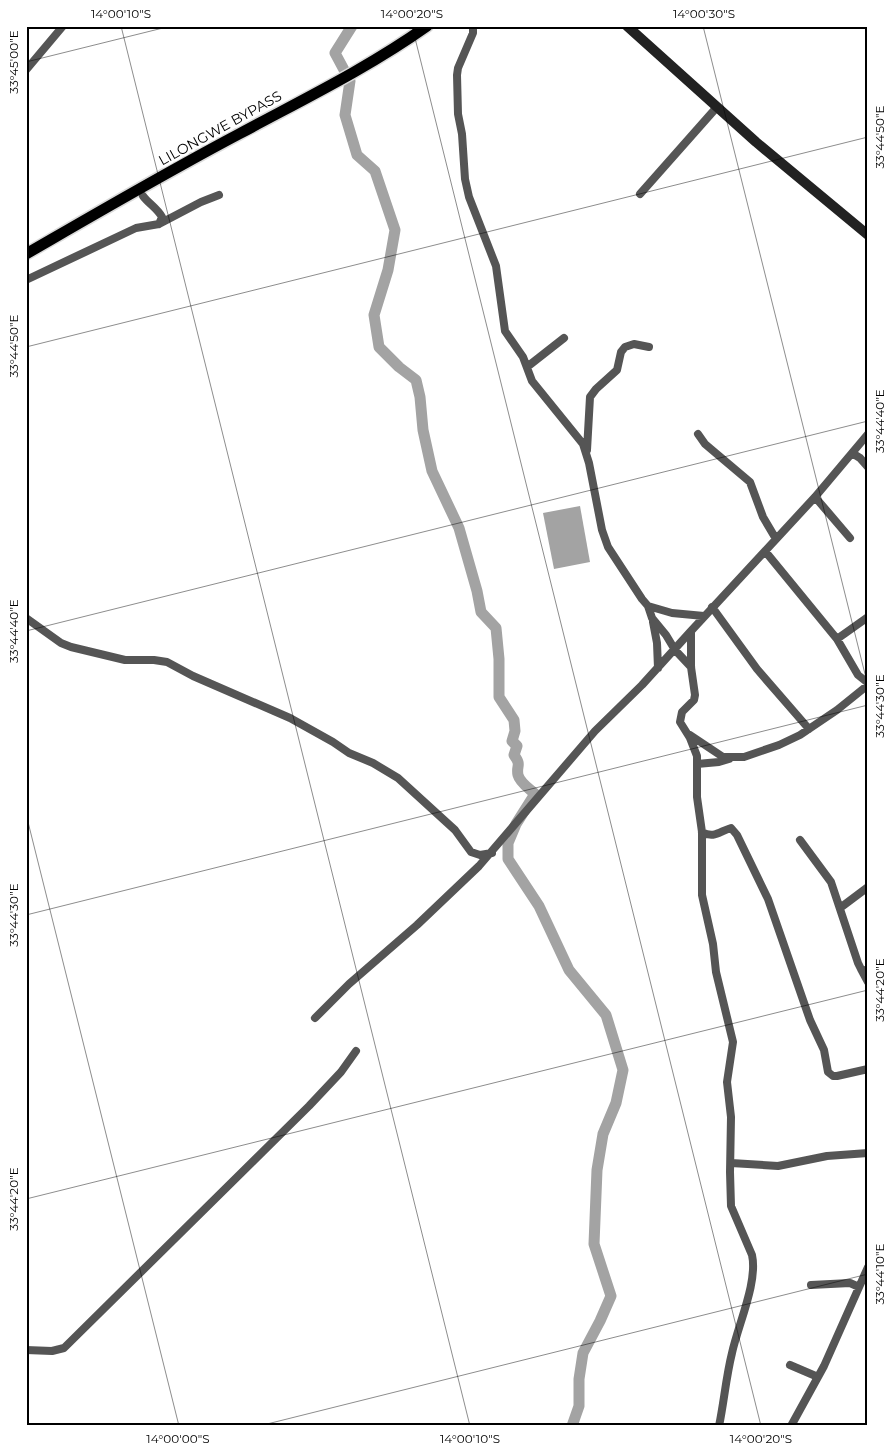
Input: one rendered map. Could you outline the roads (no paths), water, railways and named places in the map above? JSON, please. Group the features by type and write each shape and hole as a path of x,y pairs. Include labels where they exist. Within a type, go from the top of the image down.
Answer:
{"main road":[{"name":"LILONGWE BYPASS","path":"26,254 215,146 336,82 404,42 427,26"},
{"path":"627,26 802,181 868,235"}],"street":[{"path":"26,70 63,26"},
{"path":"473,26 473,33 458,68 457,75 458,114 462,134 466,188 496,266 505,331 520,351 532,381 576,434 587,452"},
{"path":"640,194 717,107"},
{"path":"26,280 136,228 159,224 201,202 219,195"},
{"path":"143,196 158,210 162,217 159,224"},
{"path":"527,367 564,338"},
{"path":"649,347 634,344 625,347 621,352 616,370 590,397 587,452 602,530 608,546 648,606 657,642 658,668"},
{"path":"698,434 705,444 750,482 763,517 776,539"},
{"path":"315,1018 349,984 416,925 492,853 596,731 675,650 712,607 815,497 868,434"},
{"path":"852,453 860,458 868,467"},
{"path":"815,497 850,538"},
{"path":"692,631 691,666 696,695 680,717 682,727 723,757 744,757 779,746 837,710 868,684 858,675 837,639 765,551"},
{"path":"648,606 672,613 704,616"},
{"path":"712,607 757,669 809,729"},
{"path":"837,639 868,617"},
{"path":"26,618 61,643 125,660 167,662 193,676 290,718 349,753 373,763 398,778 454,830 471,852 480,855 492,853"},
{"path":"652,618 675,650 691,666"},
{"path":"686,731 697,756 697,798 702,832 702,895 711,936 716,972 733,1042 727,1082 730,1109 732,1210 752,1254 754,1263 746,1303 728,1370 719,1426"},
{"path":"697,764 719,762 731,758"},
{"path":"702,832 713,836 728,829 734,830 751,860 768,899 810,1020 824,1050 828,1072 833,1076 837,1076 868,1069"},
{"path":"800,840 831,882 868,982"},
{"path":"840,908 868,887"},
{"path":"26,1350 52,1351 64,1348 308,1106 341,1072 356,1050"},
{"path":"731,1163 778,1166 827,1156 868,1153"},
{"path":"791,1426 818,1378 868,1267"},
{"path":"811,1285 850,1283 859,1287"},
{"path":"790,1365 818,1378"}],"waterway":[{"path":"352,26 335,53 350,81 345,115 357,155 375,171 395,230 388,270 374,315 379,347 399,367 416,380 420,397 423,430 432,471 459,528 481,612 496,628 499,659 499,697 514,720 515,731 512,741 517,746 514,755 518,764 518,775 523,783 535,794 516,824 508,843 508,859 539,906 569,970 606,1015 623,1070 616,1103 603,1134 597,1170 594,1244 611,1296 583,1353 579,1379 579,1406 572,1426"}]}
